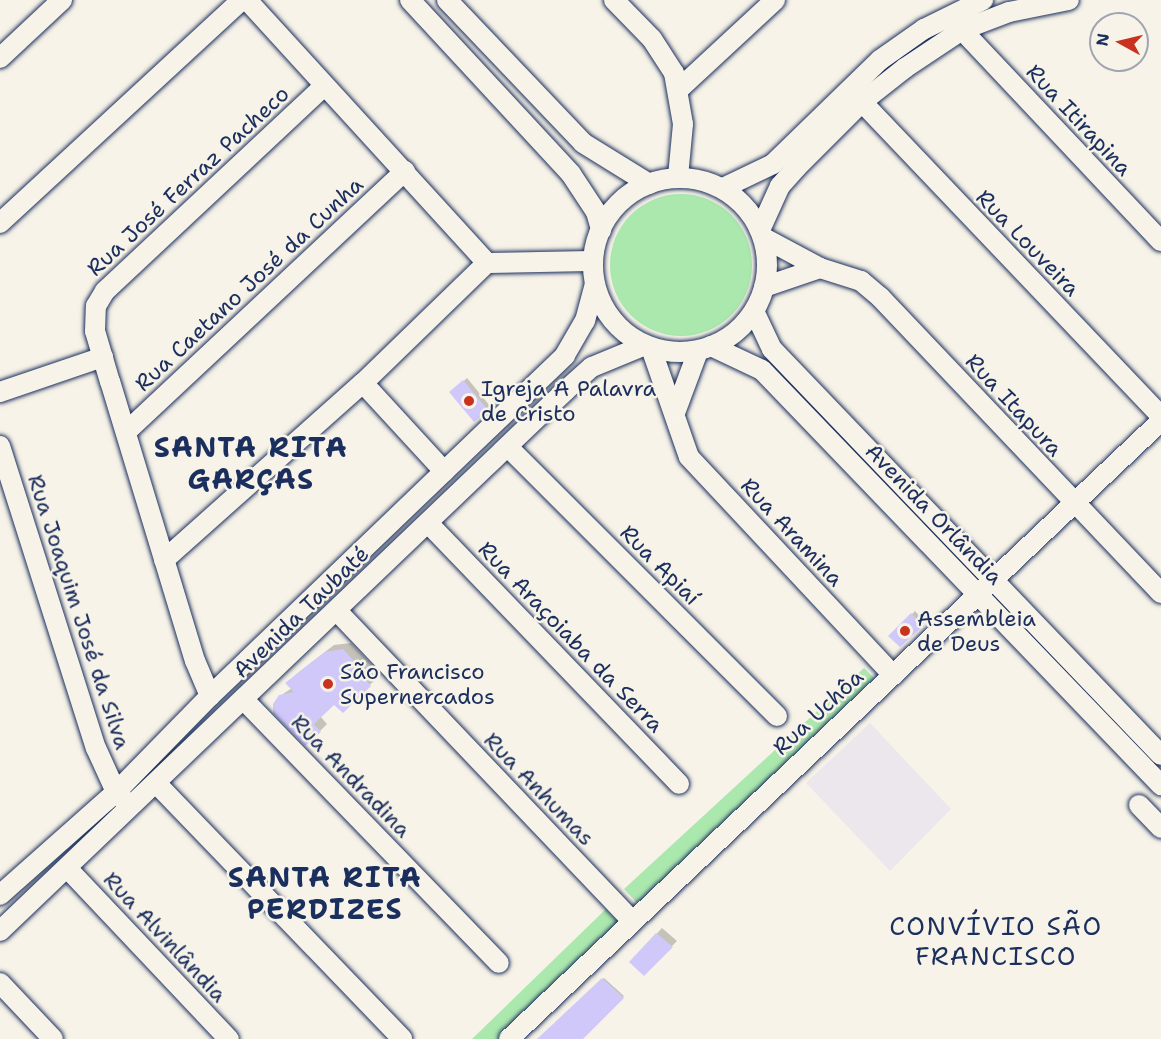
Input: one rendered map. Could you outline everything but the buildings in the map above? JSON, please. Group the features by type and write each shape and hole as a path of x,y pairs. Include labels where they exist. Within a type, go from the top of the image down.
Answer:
{"street":[{"path":"0,58 63,0"},
{"path":"0,222 242,0"},
{"path":"247,0 487,263"},
{"path":"410,0 571,174 596,212 601,230"},
{"path":"447,0 583,143 649,184"},
{"path":"614,0 662,52 679,89 684,138 678,177"},
{"path":"679,89 775,0"},
{"path":"723,188 773,164 880,60 924,29 983,0"},
{"path":"763,235 750,212 723,188 699,179 678,177 649,184 618,203 601,230 593,261 595,284 604,307 619,327 648,346 705,349 737,332 754,311 764,287 763,235 780,186 862,102 905,68 962,30 1009,12 1069,0"},
{"name":"Rua Itirapina","path":"962,30 1161,241"},
{"name":"Rua José Ferraz Pacheco","path":"210,696 195,662 95,331 99,298 324,86"},
{"name":"Rua Louveira","path":"862,102 1161,418"},
{"name":"Rua Caetano José da Cunha","path":"126,432 405,171"},
{"name":"Rua Itapura","path":"763,235 820,268 861,281 880,297 1073,503 1161,593"},
{"path":"164,560 363,383 487,263 593,261"},
{"path":"764,287 820,268"},
{"name":"Avenida Taubaté","path":"1,892 108,797 366,545 565,356 585,321 595,284"},
{"name":"Avenida Orlândia","path":"754,311 772,349 1161,755"},
{"name":"Avenida Taubaté","path":"0,931 68,869 592,367 648,346"},
{"name":"Rua Aramina","path":"648,346 675,413 682,445 689,457 893,675"},
{"path":"675,413 705,349"},
{"name":"Avenida Orlândia","path":"705,349 762,370 1161,784"},
{"path":"0,392 103,357"},
{"path":"363,383 444,471"},
{"name":"Rua Uchôa","path":"509,1039 1161,418"},
{"name":"Rua Joaquim José da Silva","path":"0,446 4,474 96,748 108,797"},
{"name":"Rua Apiaí","path":"509,448 777,716"},
{"name":"Rua Araçoiaba da Serra","path":"428,523 679,784"},
{"path":"366,545 384,565"},
{"name":"Rua Anhumas","path":"337,611 633,921"},
{"name":"Rua Andradina","path":"244,700 499,963"},
{"path":"156,783 402,1039"},
{"path":"108,797 132,807"},
{"path":"108,797 116,822"},
{"path":"1139,805 1161,828"},
{"name":"Rua Alvinlândia","path":"68,869 229,1039"},
{"path":"0,983 53,1039"}],"shaded area":[{"path":"870,723 951,809 890,871 806,783"}],"green space":[{"path":"681,194 708,199 731,215 747,238 752,265 747,292 731,315 708,331 681,336 654,331 631,315 615,292 610,265 615,238 631,215 654,199"},
{"path":"864,668 879,683 641,907 624,889"},
{"path":"606,909 621,925 500,1039 472,1039"}],"place":[{"name":"Igreja A Palavra de Cristo","path":"469,401"},
{"name":"Assembleia de Deus","path":"905,631"},
{"name":"São Francisco Supernercados","path":"328,684"}],"district":[{"name":"SANTA RITA GARÇAS","path":"251,463"},
{"name":"SANTA RITA PERDIZES","path":"325,893"},
{"name":"CONVÍVIO SÃO FRANCISCO","path":"996,941"}]}
